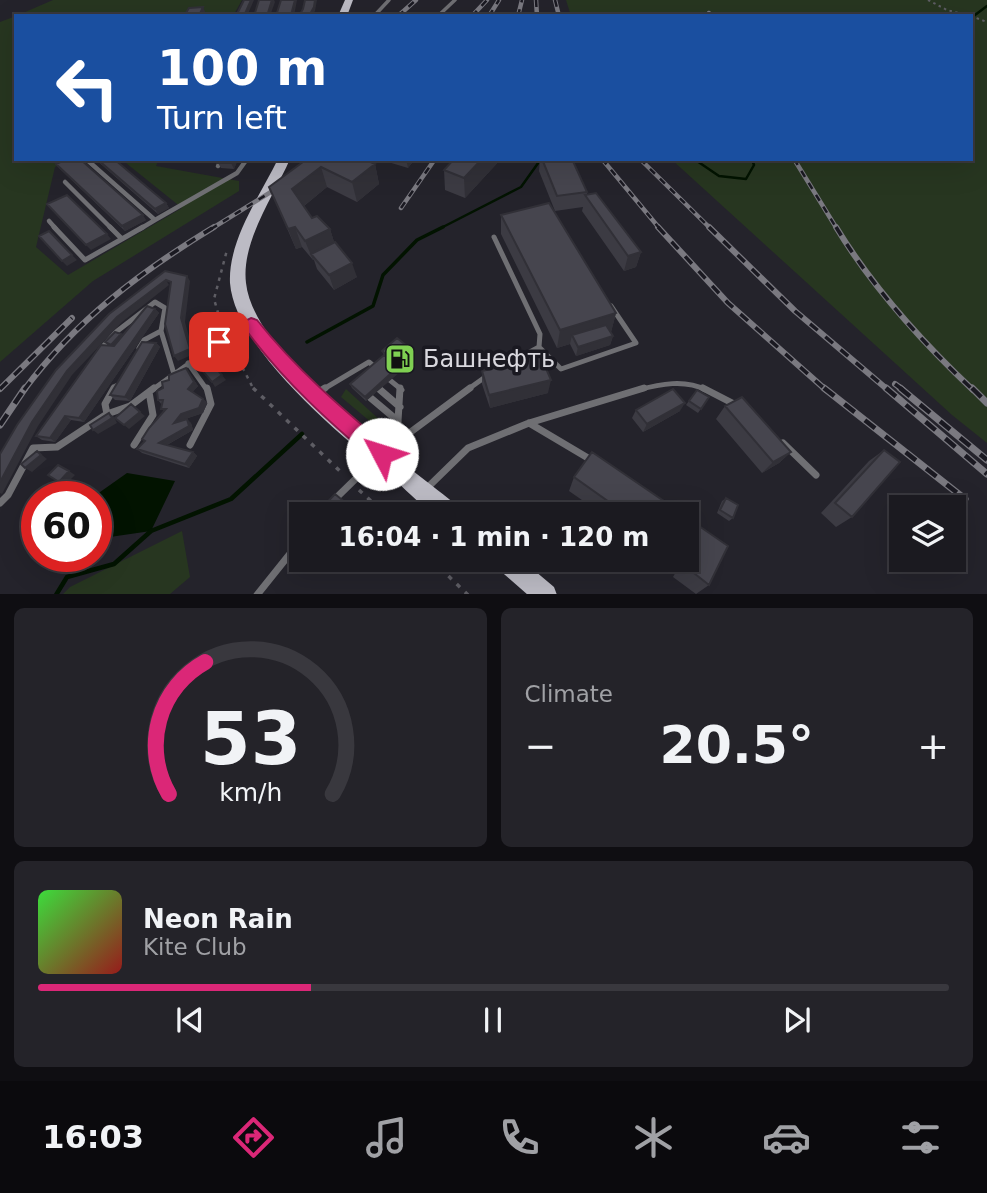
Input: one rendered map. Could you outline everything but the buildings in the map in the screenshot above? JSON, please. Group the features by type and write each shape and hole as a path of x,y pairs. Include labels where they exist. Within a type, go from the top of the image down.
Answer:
{"main road":[{"path":"283,161 240,261 238,283 241,302 251,324 281,363 313,396 437,502"},
{"path":"519,572 546,594"}],"lane":[{"path":"376,14 389,0"},
{"path":"440,14 455,0"},
{"path":"88,161 155,220"},
{"path":"218,166 221,161"},
{"path":"49,221 85,260 237,173 246,161"},
{"path":"65,182 122,239"},
{"path":"494,237 540,334 539,347 561,369 636,343 607,299"},
{"path":"90,362 116,332 155,302 165,308 160,331 174,374"},
{"path":"33,448 57,447 107,414 130,406 188,363 251,324"},
{"path":"137,351 144,340 160,331"},
{"path":"333,502 382,454 477,381 539,347"},
{"path":"313,396 369,362 402,390 398,421 382,454"},
{"path":"188,363 206,386 211,404 190,445"},
{"path":"356,370 400,407"},
{"path":"346,376 398,421"},
{"path":"107,414 105,404 118,383"},
{"path":"424,491 468,448 529,423 662,383 698,386 748,411"},
{"path":"134,445 153,415 149,392"},
{"path":"529,423 606,468"},
{"path":"777,438 816,475"},
{"path":"0,503 8,495 37,439"},
{"path":"257,594 289,555"}],"path":[{"path":"928,0 962,14"},
{"path":"445,572 468,594"}],"shaded area":[{"path":"53,0 242,0 234,14 21,14"},
{"path":"566,0 987,0 987,443 952,415 673,161 973,161 973,14 570,14"},
{"path":"14,17 14,161 67,161 55,167 36,247 68,275 182,208 123,161 158,161 156,166 239,181 239,191 93,281 0,362 0,22"},
{"path":"346,389 382,422 386,428 385,434 341,397"},
{"path":"127,473 175,481 151,531 112,537 112,484"},
{"path":"182,531 190,577 170,594 63,594 70,587 100,572 112,572 112,566"}],"waterway":[{"path":"973,16 987,6"},
{"path":"439,229 521,187 540,161"},
{"path":"697,161 719,176 746,179 754,165 753,161"},
{"path":"439,229 443,227"},
{"path":"307,342 373,306 383,275 417,240 439,229"},
{"path":"57,594 67,577 114,564 151,531 231,499 302,434"}],"railway":[{"path":"400,14 416,0"},
{"path":"474,14 487,0"},
{"path":"490,14 499,0"},
{"path":"518,14 522,0"},
{"path":"536,0 537,14"},
{"path":"555,0 558,14"},
{"path":"401,208 434,161"},
{"path":"604,161 660,229"},
{"path":"642,161 711,229"},
{"path":"795,161 837,229"},
{"path":"211,229 287,182"},
{"path":"24,390 65,341 111,299 160,262 214,227"},
{"path":"658,227 728,303 826,390"},
{"path":"709,227 795,311 888,390"},
{"path":"836,227 850,250 899,313 973,390"},
{"path":"0,389 72,318"},
{"path":"895,384 903,390"},
{"path":"0,425 25,388"},
{"path":"824,388 960,495"},
{"path":"886,388 987,474"},
{"path":"900,388 987,460"},
{"path":"972,388 987,403"}],"place":[{"name":"Башнефть","path":"400,359"}],"route":[{"path":"219,342 251,324 281,363 313,396 382,454"}]}
